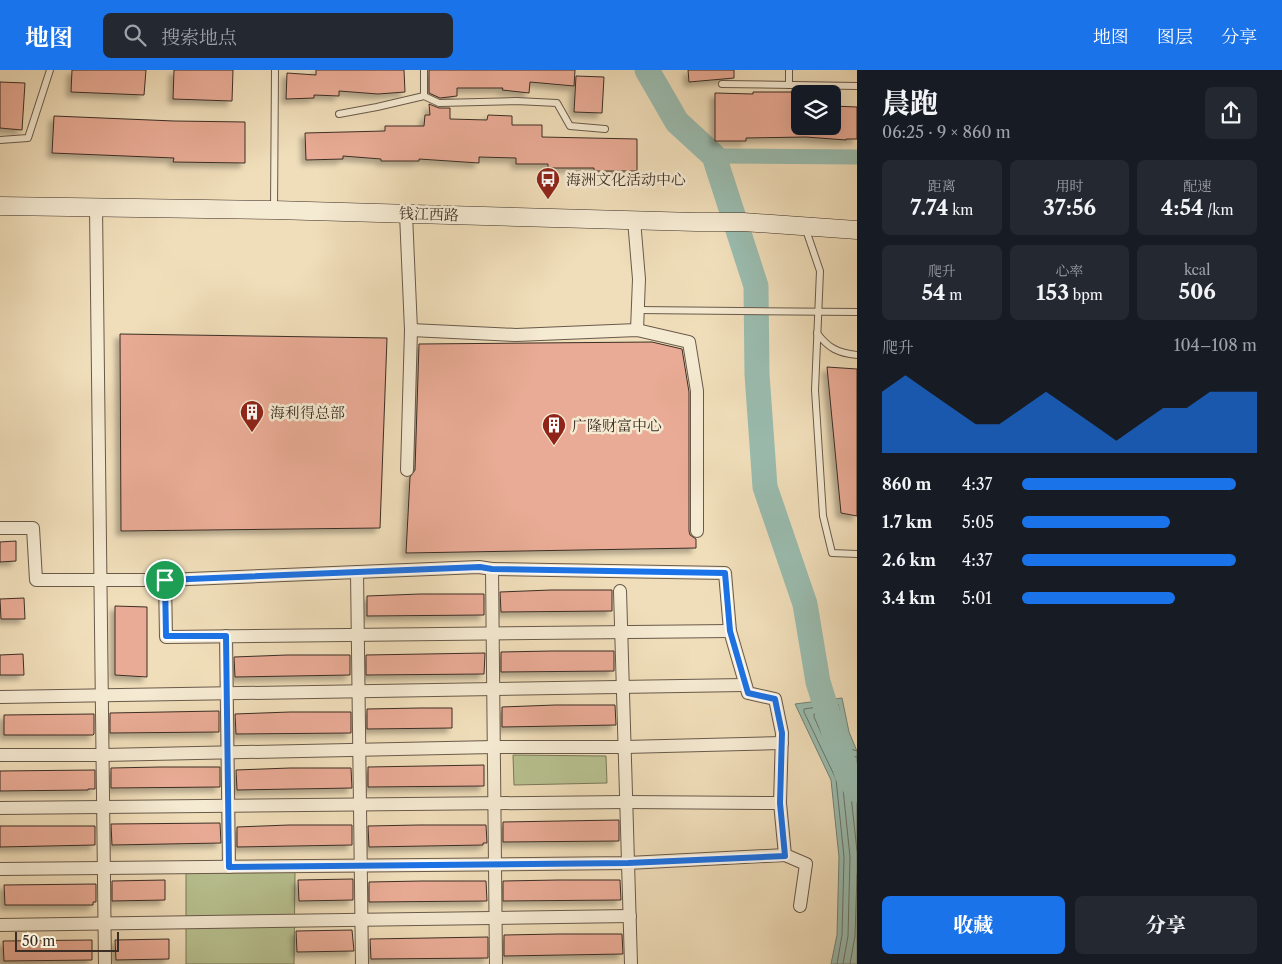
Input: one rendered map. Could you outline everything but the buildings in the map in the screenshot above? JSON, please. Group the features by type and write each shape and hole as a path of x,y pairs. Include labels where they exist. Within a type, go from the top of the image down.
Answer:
{"main road":[{"name":"钱江西路","path":"0,206 274,210 743,222 857,230"}],"street":[{"path":"96,207 105,964"},
{"path":"406,214 411,330 407,470"},
{"path":"634,220 640,279 637,330"},
{"path":"411,330 516,335 637,330 689,342 697,391 697,531"},
{"path":"0,528 33,528 36,580 165,580 480,567 492,569 725,573 730,631 744,685 748,693 775,699 782,733 780,803 785,856"},
{"path":"492,569 496,964"},
{"path":"357,572 362,964"},
{"path":"165,580 166,636 730,631"},
{"path":"620,592 631,964"},
{"path":"226,636 229,867"},
{"path":"0,697 744,685"},
{"path":"0,755 103,755 494,747 625,747 782,743"},
{"path":"0,808 626,802 780,803"},
{"path":"0,869 628,863 785,856 806,864 800,906"},
{"path":"0,925 630,916"}],"lane":[{"path":"0,140 28,138 50,70"},
{"path":"274,210 275,70"},
{"path":"424,70 424,96"},
{"path":"789,70 789,85"},
{"path":"722,84 857,86"},
{"path":"339,114 424,96 439,103 516,101 558,103 570,126 605,129"},
{"path":"804,226 820,271 814,390 823,516 832,552 857,554"},
{"path":"638,310 857,312"},
{"path":"817,333 826,345 845,354 857,355"}],"green space":[{"path":"513,755 606,756 607,783 514,785"},
{"path":"295,872 294,964 186,964 186,873"}],"water":[{"path":"842,698 849,732 857,751 857,964 831,964 837,935 839,857 831,780 795,704"}],"waterway":[{"path":"647,70 677,122 714,156 756,286 757,374 765,487 805,604 818,682 847,774 857,790"},
{"path":"714,156 857,157"}],"place":[{"name":"海洲文化活动中心","path":"548,200"},
{"name":"海利得总部","path":"252,433"},
{"name":"广隆财富中心","path":"554,446"}],"route":[{"path":"480,567 492,569 725,573 730,631 744,685 748,693 775,699 782,733 780,803 785,856 628,863 229,867 226,636 166,636 165,580 480,567"}]}
